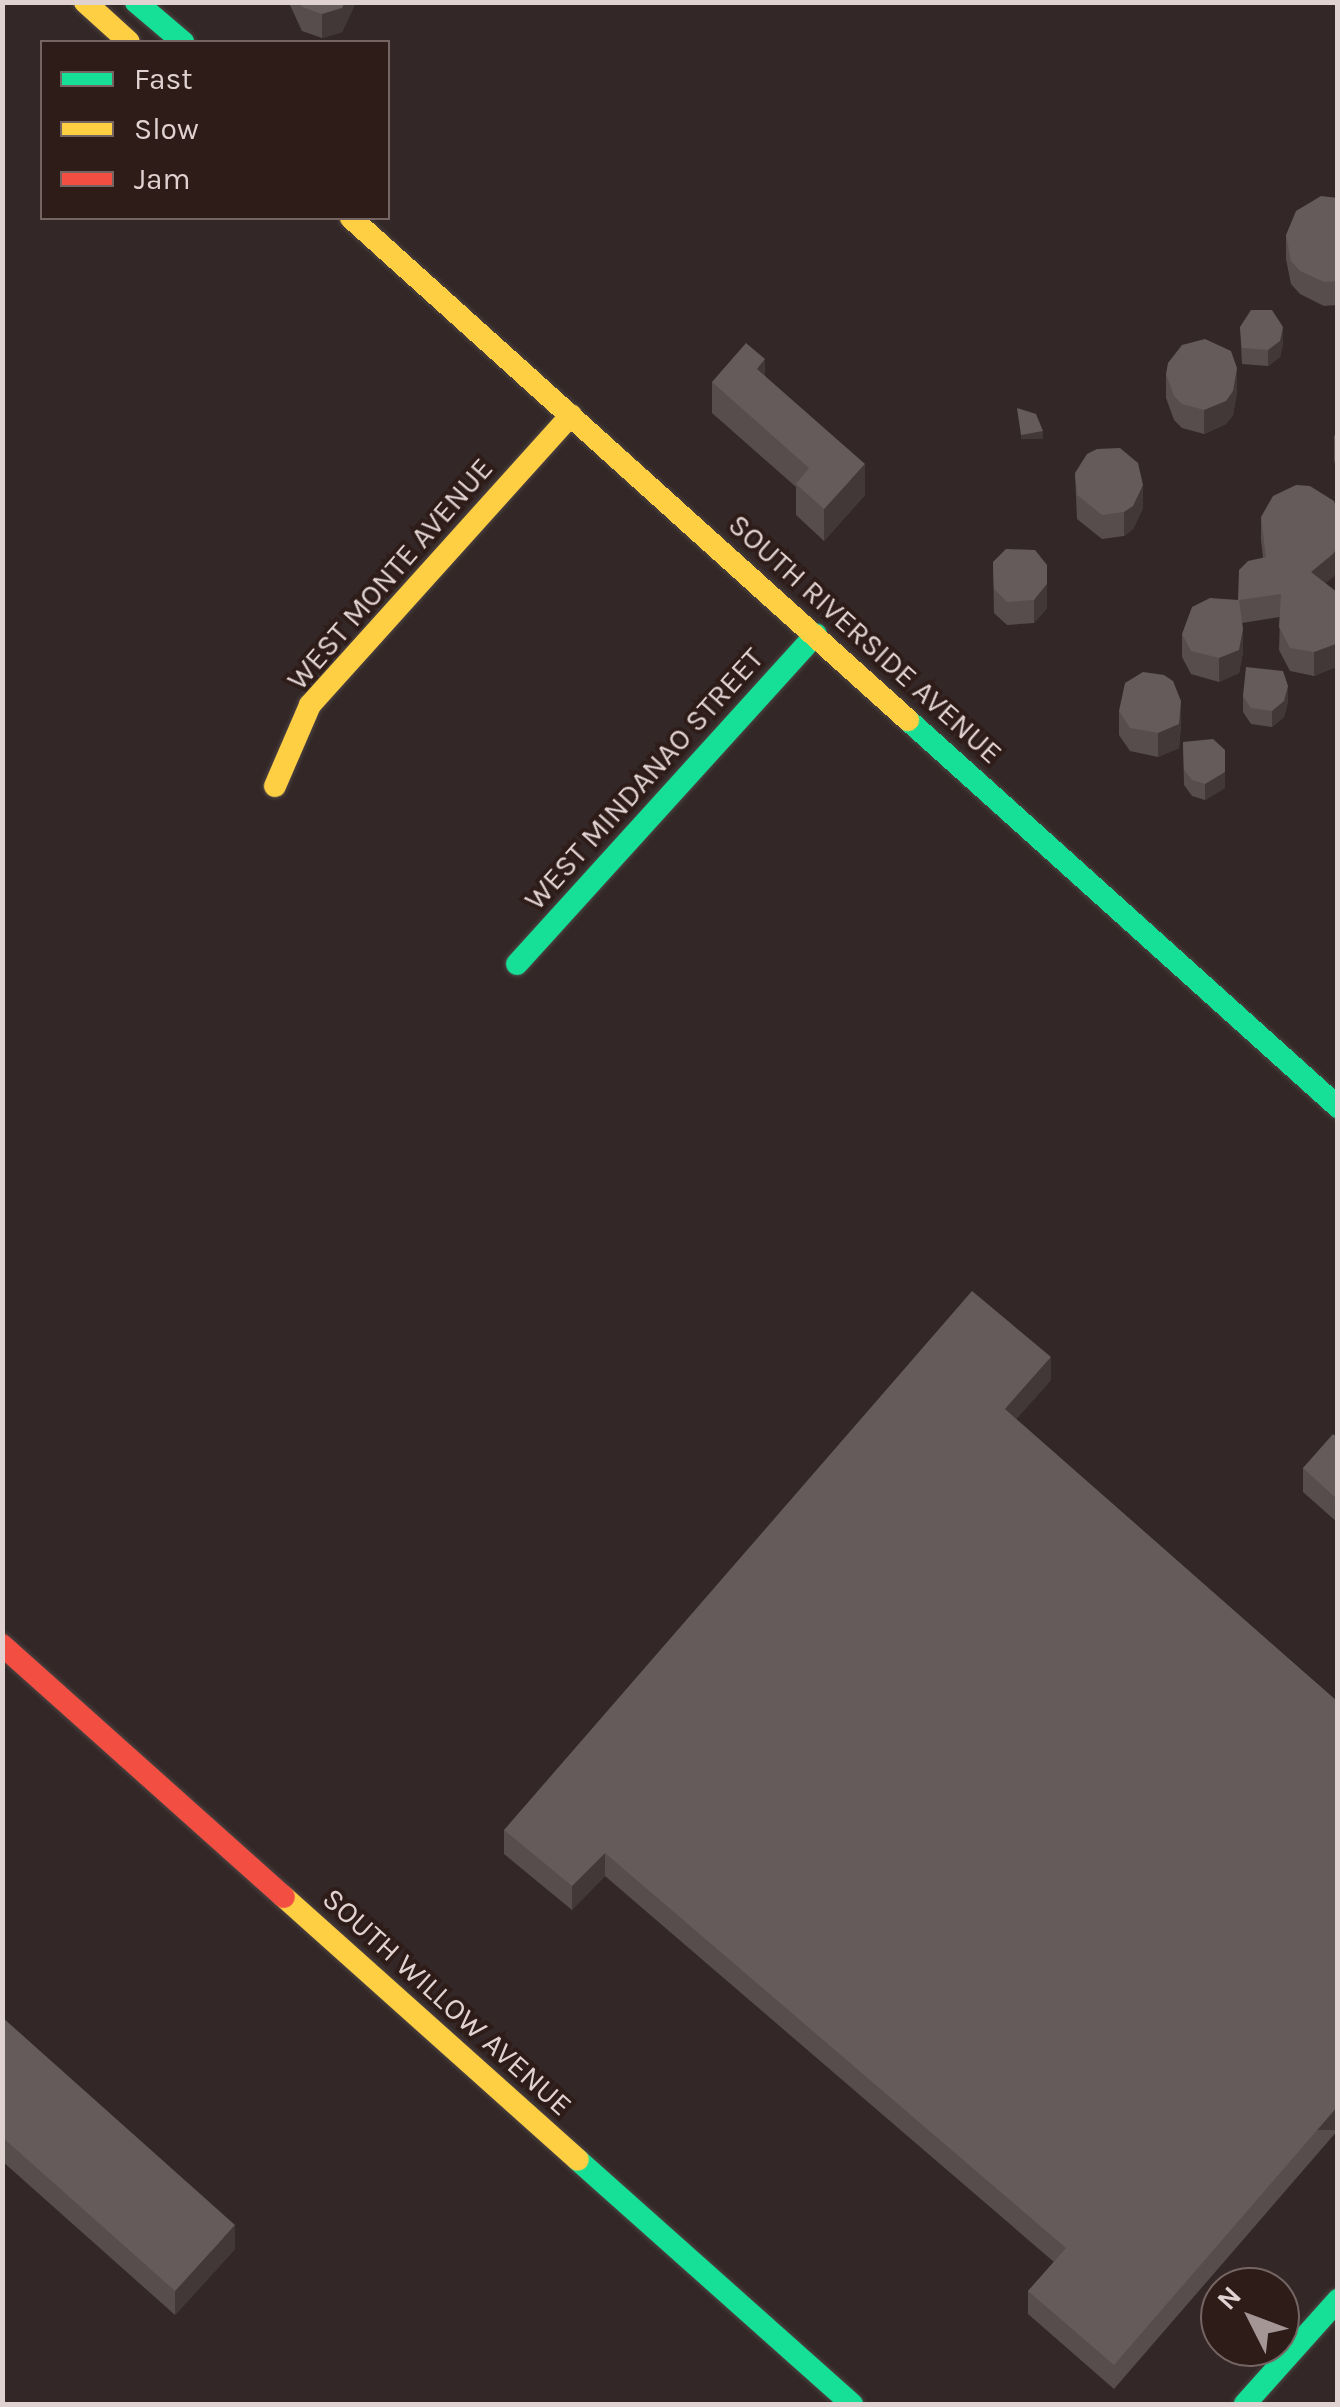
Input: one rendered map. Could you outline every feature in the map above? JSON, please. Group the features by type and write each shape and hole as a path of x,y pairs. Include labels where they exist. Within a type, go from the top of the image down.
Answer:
{"street":[{"path":"85,2 127,40"},
{"path":"136,2 181,40"},
{"name":"SOUTH RIVERSIDE AVENUE","path":"352,220 1338,1107"},
{"name":"WEST MONTE AVENUE","path":"275,786 310,705 572,415"},
{"name":"WEST MINDANAO STREET","path":"517,964 816,634"},
{"name":"SOUTH WILLOW AVENUE","path":"2,1645 852,2404"},
{"path":"1245,2404 1338,2300"}],"building":[{"path":"300,2 345,2 342,8 322,14 302,7"},
{"path":"1321,196 1338,198 1338,281 1324,282 1300,271 1291,261 1286,235 1296,211"},
{"path":"1251,310 1272,310 1283,327 1280,341 1268,350 1242,348 1240,327"},
{"path":"1205,339 1231,351 1237,368 1233,391 1226,401 1204,410 1182,404 1174,396 1166,374 1168,363 1182,345"},
{"path":"746,343 765,359 757,369 865,464 824,509 796,484 809,468 712,382"},
{"path":"1017,408 1036,414 1043,431 1021,435"},
{"path":"1120,448 1138,463 1143,485 1133,506 1124,512 1102,515 1077,495 1075,473 1087,454 1097,449"},
{"path":"1296,485 1310,486 1334,501 1338,512 1338,546 1311,572 1338,593 1336,644 1314,652 1290,648 1279,627 1281,594 1239,600 1243,629 1239,650 1219,658 1191,651 1182,634 1192,607 1210,598 1238,600 1239,570 1248,561 1266,557 1261,517 1273,496"},
{"path":"1006,549 1035,550 1047,565 1047,584 1034,600 1007,602 994,589 993,562"},
{"path":"1246,667 1283,671 1288,686 1284,701 1272,711 1251,708 1243,696"},
{"path":"1143,672 1164,675 1173,681 1181,701 1179,724 1158,733 1130,728 1119,711 1125,683"},
{"path":"1213,739 1225,750 1225,772 1205,784 1192,780 1184,770 1183,742"},
{"path":"972,1291 1051,1357 1005,1409 1338,1702 1338,2106 1114,2365 1028,2291 1066,2248 605,1853 572,1886 504,1830"},
{"path":"1333,1434 1338,1438 1338,1500 1303,1468"},
{"path":"2,2017 235,2225 175,2291 2,2137"}],"traffic: fast":[{"path":"136,2 181,40"},
{"path":"517,964 816,634"},
{"path":"908,720 1338,1107"},
{"path":"578,2160 852,2404"},
{"path":"1245,2404 1338,2300"}],"traffic: slow":[{"path":"85,2 127,40"},
{"path":"353,220 908,720"},
{"path":"275,786 310,705 571,415"},
{"path":"284,1897 578,2160"}],"traffic: jam":[{"path":"2,1645 284,1897"}]}
